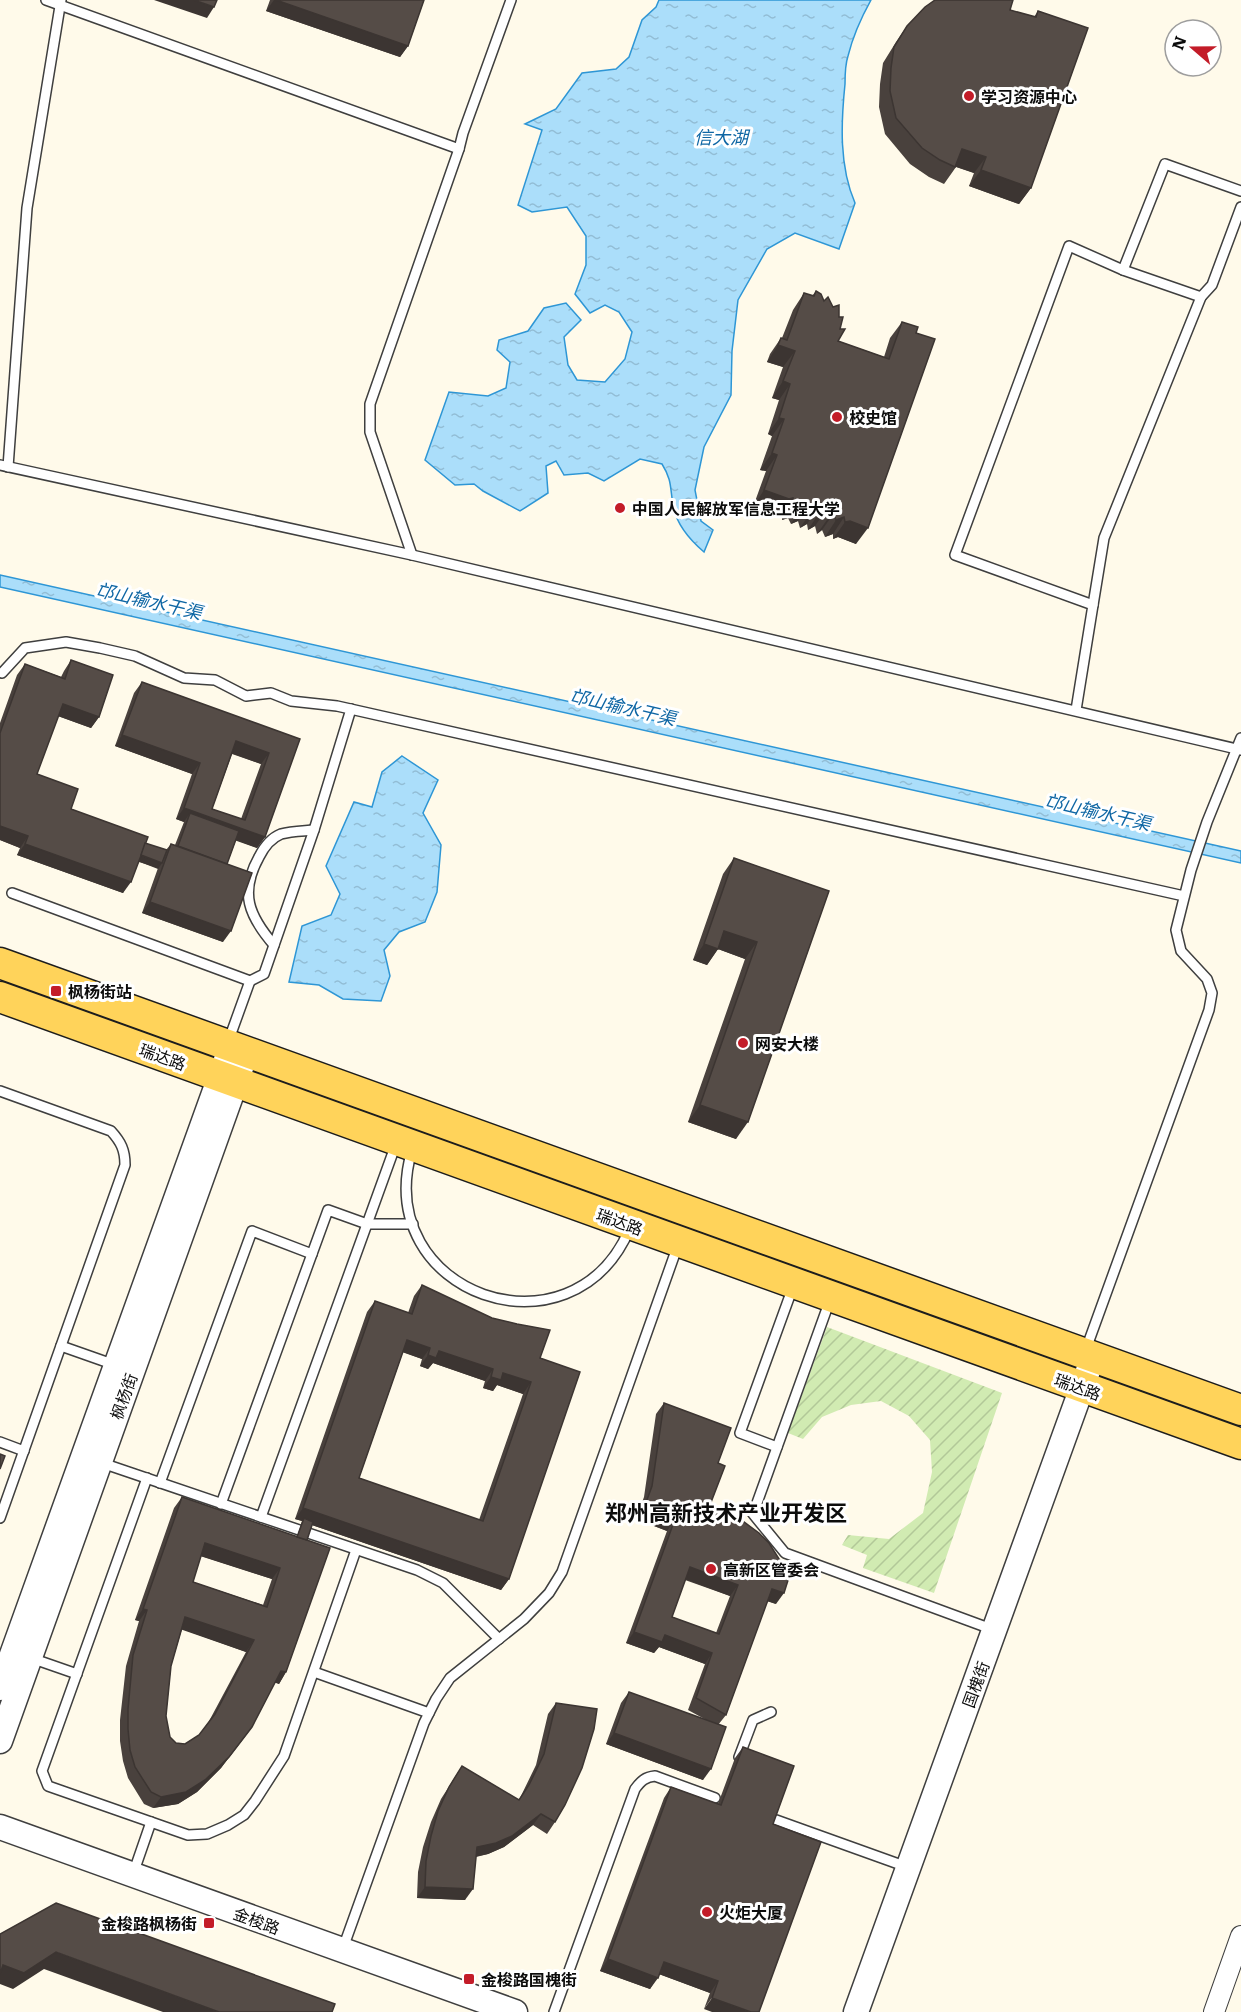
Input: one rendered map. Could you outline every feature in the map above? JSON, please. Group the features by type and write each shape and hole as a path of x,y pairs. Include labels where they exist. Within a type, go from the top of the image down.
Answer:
{"main road":[{"name":"瑞达路","path":"0,963 1241,1410"},
{"name":"瑞达路","path":"0,997 1241,1444"}],"street":[{"name":"枫杨街","path":"0,1741 100,1462 228,1079 235,1048"},
{"name":"枫杨街","path":"0,1689 116,1365 228,1079"},
{"name":"国槐街","path":"856,2012 1082,1387 1088,1355"},
{"name":"金梭路","path":"0,1827 342,1950 470,2000 515,2012"},
{"path":"1214,2012 1241,1936"}],"lane":[{"path":"46,0 60,2 459,150"},
{"path":"412,555 370,432 370,404 511,0"},
{"path":"60,2 27,208 4,466 412,555 1239,749"},
{"path":"1123,270 1165,164 1241,190"},
{"path":"1076,710 1104,538 1201,297 1212,285 1241,207"},
{"path":"1093,605 955,555 1069,246 1123,270 1201,297"},
{"path":"2,674 25,648 66,642 135,656 184,678 215,680 246,696 271,693 291,701 351,709 1185,896"},
{"path":"12,893 250,981 264,974 314,830 351,709"},
{"path":"1088,1355 1209,1010 1212,993 1207,979 1180,951 1176,930 1191,870 1207,822 1239,749 1241,738"},
{"path":"274,945 252,915 248,898 248,882 253,867 271,840 282,834 314,830"},
{"path":"235,1048 250,981"},
{"path":"0,1091 111,1131 125,1152 125,1165 0,1518"},
{"path":"261,1517 367,1224 408,1144"},
{"path":"408,1144 406,1180 408,1210 412,1224 426,1251 435,1263 459,1284 491,1298 525,1302 559,1296 590,1280 615,1255 632,1224"},
{"path":"221,1504 328,1210 367,1224 412,1224"},
{"path":"160,1483 252,1232 312,1254"},
{"path":"342,1950 435,1699 450,1678 524,1619 549,1593 562,1572 680,1242"},
{"path":"777,1447 740,1433 794,1284"},
{"path":"831,1297 753,1514 785,1553 994,1630"},
{"path":"61,1346 116,1365"},
{"path":"0,1442 24,1451"},
{"path":"100,1462 417,1570 443,1583 499,1639"},
{"path":"147,1478 42,1771 48,1785 150,1822 188,1835 207,1834 244,1815 284,1756 356,1550"},
{"path":"30,1657 77,1674"},
{"path":"314,1672 429,1713"},
{"path":"739,1757 753,1720 771,1712"},
{"path":"554,2012 635,1790 640,1782 646,1777 655,1776 715,1798"},
{"path":"776,1820 908,1868"},
{"path":"132,1875 150,1822"}],"green space":[{"path":"827,1327 1002,1393 934,1593 863,1568 867,1555 842,1545 848,1535 889,1539 923,1513 932,1472 930,1440 909,1416 881,1401 851,1405 822,1417 803,1439 788,1433"}],"water":[{"name":"信大湖","path":"659,0 871,0 855,34 845,70 844,159 855,203 839,249 795,233 767,249 738,300 732,351 731,395 704,447 695,490 701,521 713,530 704,552 689,537 677,519 669,479 662,464 640,459 604,481 588,473 564,475 556,461 546,466 548,493 520,511 474,484 455,485 425,460 449,392 488,396 506,388 510,362 497,350 499,340 528,331 544,308 566,303 581,320 564,337 568,365 577,380 605,382 625,359 632,332 619,312 605,305 590,313 575,294 586,265 586,236 567,207 532,212 518,205 542,130 525,124 556,109 582,73 616,69 629,57 642,20 656,7"},
{"path":"0,575 1241,851 1241,863 0,587"},
{"path":"402,756 438,780 423,813 441,845 437,892 425,922 399,932 384,950 390,976 381,1001 343,999 319,985 289,982 302,926 331,915 340,894 326,866 354,802 372,807 382,772"}],"building":[{"path":"194,0 217,0 214,7"},
{"path":"276,0 424,0 408,46"},
{"name":"学习资源中心","path":"935,0 1013,0 1010,10 1036,17 1038,11 1088,28 1031,188 981,170 986,157 962,149 955,167 940,160 922,148 896,118 890,91 894,47 907,26"},
{"name":"校史馆","path":"816,291 821,294 824,301 828,297 833,307 839,305 839,317 843,317 840,329 845,329 838,341 889,359 902,322 918,327 916,333 935,339 868,528 850,521 845,522 844,517 836,520 834,513 829,517 826,510 819,513 818,508 811,512 810,504 802,507 800,501 794,504 793,498 789,499 764,490 777,455 772,453 784,419 779,418 790,384 783,381 795,351 778,345 781,338 787,340 804,293 814,296"},
{"path":"71,660 113,675 99,717 63,704 37,774 78,789 71,809 148,837 131,882 25,844 28,836 0,826 0,733 25,664 65,679"},
{"path":"142,682 300,739 265,837 184,808 200,763 122,735","holes":["236,741 269,753 245,820 212,809"]},
{"path":"190,813 239,831 227,864 178,846"},
{"path":"145,843 167,850 162,863 141,855"},
{"path":"171,844 252,873 231,931 150,902"},
{"name":"网安大楼","path":"734,858 829,891 748,1122 700,1105 757,942 724,931 718,949 704,944"},
{"path":"422,1285 492,1318 550,1330 540,1358 580,1372 509,1579 303,1508 375,1301 412,1314","holes":["407,1340 430,1348 428,1355 436,1358 439,1351 493,1369 491,1377 501,1380 503,1373 531,1382 483,1521 359,1478"]},
{"name":"高新区管委会","path":"664,1403 731,1428 718,1463 725,1466 710,1505 744,1522 759,1533 769,1543 781,1562 782,1571 790,1574 784,1593 772,1589 726,1715 696,1698 712,1653 665,1635 662,1642 634,1632 675,1519 644,1508 652,1486","holes":["690,1567 738,1585 719,1634 672,1617"]},
{"path":"0,1454 5,1456 0,1469"},
{"path":"182,1497 330,1548 286,1672 281,1671 252,1727 229,1757 205,1780 186,1792 161,1797 151,1792 135,1767 130,1750 128,1709 133,1655 147,1610 143,1609","holes":["205,1543 280,1568 267,1607 193,1582","185,1617 254,1640 215,1714 199,1735 185,1744 176,1743 170,1737 166,1716 171,1666"]},
{"path":"304,1518 313,1522 307,1540 297,1537"},
{"path":"629,1692 726,1727 711,1769 614,1733"},
{"path":"556,1703 597,1709 594,1729 582,1768 555,1822 541,1814 512,1836 496,1843 477,1847 473,1889 425,1887 426,1861 438,1811 462,1766 519,1800 544,1754"},
{"name":"火炬大厦","path":"743,1747 794,1766 773,1824 821,1842 759,2012 751,2012 712,1998 718,1981 664,1962 658,1978 608,1959 671,1787 721,1805"},
{"path":"56,1903 335,2004 332,2012 219,2012 56,1952 24,1973 3,1965 0,1974 0,1934"}],"place":[{"name":"学习资源中心","path":"969,96"},
{"name":"校史馆","path":"837,417"},
{"name":"中国人民解放军信息工程大学","path":"620,508"},
{"name":"枫杨街站","path":"56,991"},
{"name":"网安大楼","path":"743,1043"},
{"name":"高新区管委会","path":"711,1569"},
{"name":"火炬大厦","path":"707,1912"},
{"name":"金梭路枫杨街","path":"209,1923"},
{"name":"金梭路国槐街","path":"469,1979"}],"district":[{"name":"郑州高新技术产业开发区","path":"726,1511"}],"water label":[{"name":"邙山输水干渠","path":"149,600"},
{"name":"邙山输水干渠","path":"623,706"},
{"name":"邙山输水干渠","path":"1098,811"}]}
